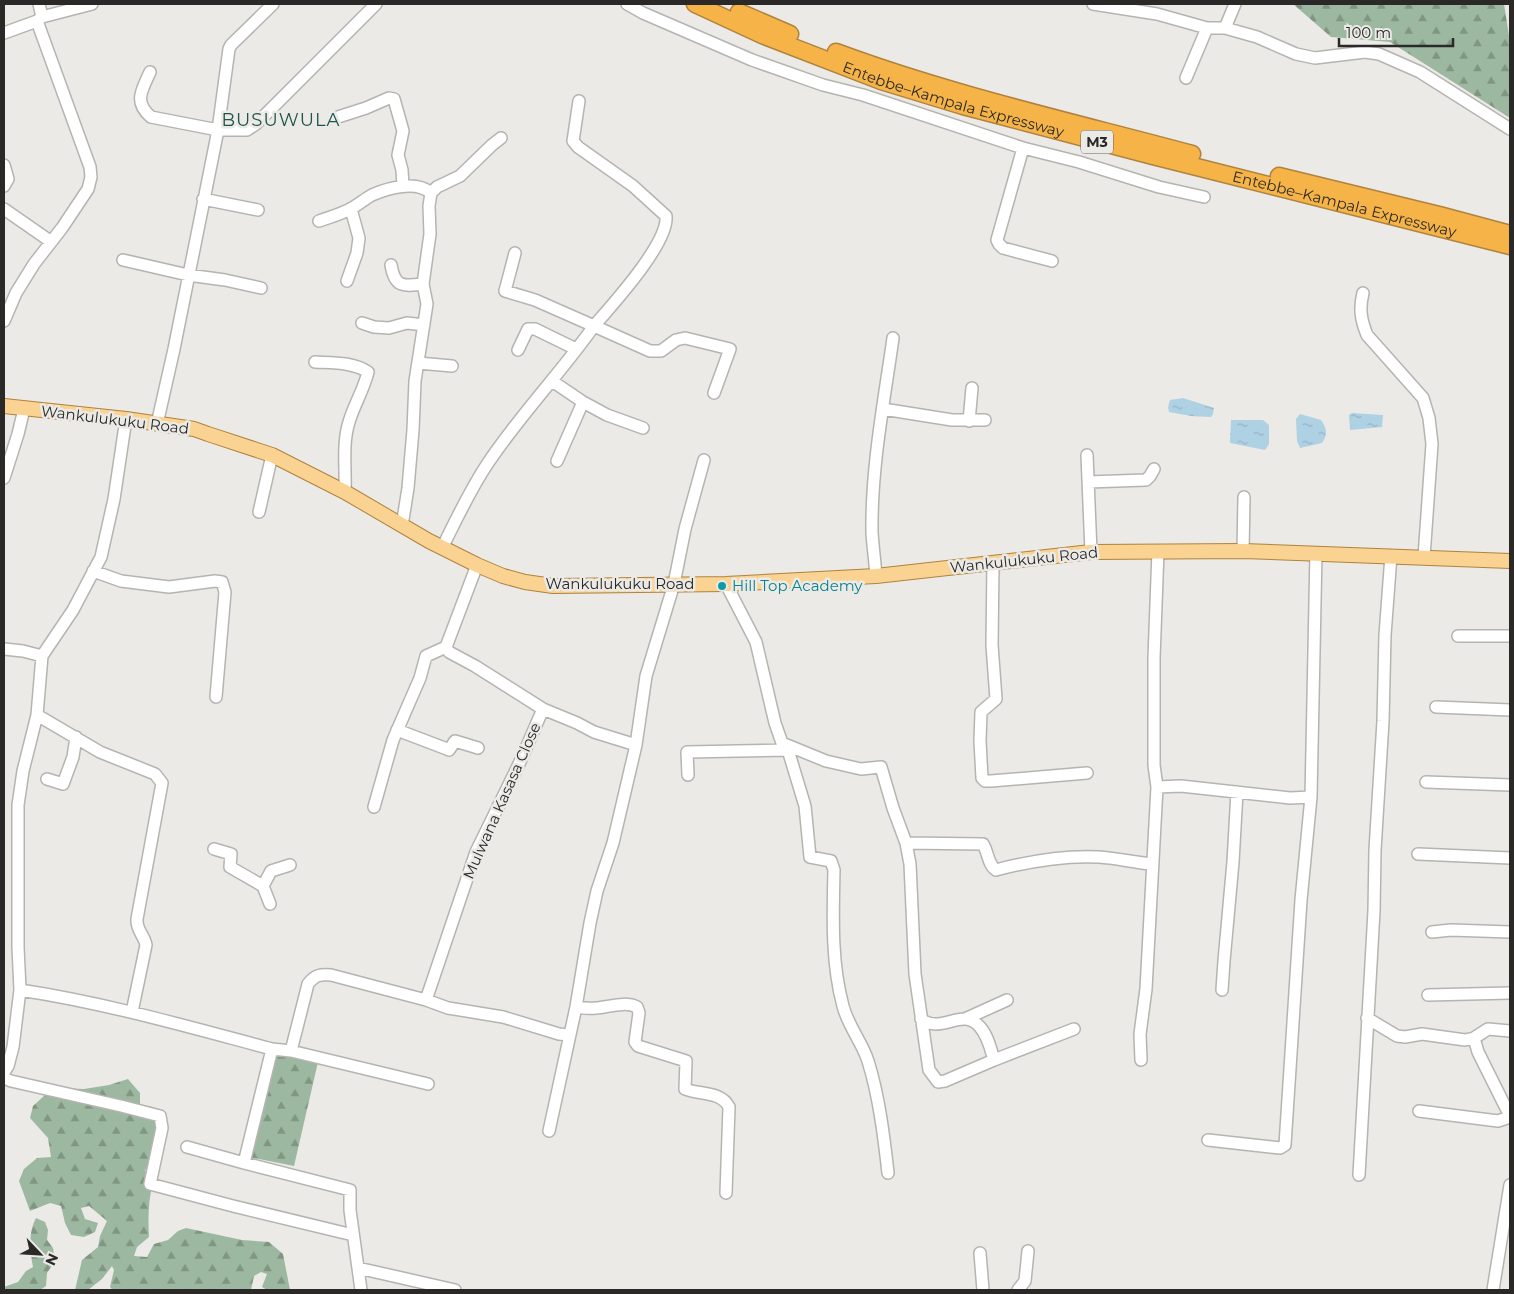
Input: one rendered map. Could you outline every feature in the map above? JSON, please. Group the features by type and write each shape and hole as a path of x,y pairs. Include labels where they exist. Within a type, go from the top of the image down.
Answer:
{"highway":[{"name":"Entebbe–Kampala Expressway","path":"694,4 762,34 881,81 963,106 1510,246"},
{"name":"Entebbe–Kampala Expressway","path":"721,4 801,39 860,61 980,99 1217,161 1510,234"}],"main road":[{"name":"Wankulukuku Road","path":"4,406 126,419 201,432 272,455 344,492 442,548 477,565 518,580 553,586 726,584 876,576 1091,552 1243,551 1510,560"}],"street":[{"path":"4,321 16,293 50,241 62,228 88,188 91,178 90,167 39,19 39,4"},
{"path":"4,33 39,19 92,4"},
{"path":"157,424 218,130 229,49 273,4"},
{"path":"150,72 141,92 140,102 144,111 151,117 218,130 247,130 256,124 376,4"},
{"path":"627,4 643,13 752,60 823,84 863,94 1023,148 1079,162 1159,187 1204,197"},
{"path":"1093,4 1157,14 1206,28 1225,28 1257,37 1296,54 1314,58 1365,52 1379,54 1420,72 1510,129"},
{"path":"1225,28 1235,4"},
{"path":"1186,78 1206,28"},
{"path":"338,117 389,98 394,99 403,131 398,155 402,170 403,186"},
{"path":"442,548 486,466 540,394 632,282 657,244 666,222 666,216 632,186 578,147 573,141 579,101"},
{"path":"402,526 408,488 415,381 427,304 423,284 430,234 429,206 431,193 437,187 460,176 501,138"},
{"path":"1023,148 997,240 998,244 1003,248 1052,261"},
{"path":"4,165 8,178 4,186"},
{"path":"319,221 351,209 370,196 392,188 403,186 425,189 431,193"},
{"path":"203,199 258,210"},
{"path":"4,209 50,241"},
{"path":"347,281 358,253 359,238 351,209"},
{"path":"515,253 505,291 535,300 650,351 661,352 676,340 684,338 730,348 714,393"},
{"path":"123,260 188,275 225,280 261,288"},
{"path":"391,265 394,279 398,282 405,286 423,284"},
{"path":"1363,293 1360,310 1362,322 1368,335 1422,398 1429,418 1432,444 1424,557"},
{"path":"362,323 374,327 389,328 407,323 424,325"},
{"path":"518,350 528,329 535,329 576,349"},
{"path":"876,576 872,534 874,490 893,338"},
{"path":"316,362 339,363 360,367 368,372 365,384 348,424 344,492"},
{"path":"418,363 452,366"},
{"path":"552,381 583,402 607,415 643,428"},
{"path":"969,421 972,388"},
{"path":"558,461 583,402"},
{"path":"4,478 24,409"},
{"path":"883,409 952,420 985,420"},
{"path":"4,1072 8,1066 13,1047 20,990 18,947 18,805 23,772 37,714 42,656 73,610 101,557 114,498 126,419"},
{"path":"259,512 272,455"},
{"path":"1087,455 1091,552"},
{"path":"549,1131 576,1007 595,899 613,843 636,745 646,676 674,584 685,530 704,460"},
{"path":"1088,482 1146,480 1154,469"},
{"path":"1243,551 1244,497"},
{"path":"1141,1060 1140,1034 1146,989 1157,787 1154,765 1154,658 1158,551"},
{"path":"1208,1140 1280,1148 1285,1144 1301,900 1311,797 1316,553"},
{"path":"1359,1175 1374,911 1385,635 1391,556"},
{"path":"994,563 992,645 996,699 981,712 982,778 985,781 991,781 1087,773"},
{"path":"374,807 391,745 420,678 426,656 446,647 477,565"},
{"path":"93,571 134,584 170,587 215,581 222,582 225,592 216,697"},
{"path":"726,584 756,642 775,723 785,746 805,806 810,857 831,861 834,870 833,932 839,988 843,1008 868,1062 883,1132 888,1173"},
{"path":"1458,636 1510,636"},
{"name":"Mulwana Kasasa Close","path":"426,1000 476,852 543,710 475,666 449,652 446,647"},
{"path":"4,649 42,656"},
{"path":"1436,707 1510,710"},
{"path":"543,710 577,723 594,732 636,745"},
{"path":"37,714 100,752 155,774 162,783 137,919 138,931 145,940 146,946 132,1012"},
{"path":"397,730 449,750 455,741 478,748"},
{"path":"46,780 63,784 73,757 76,737"},
{"path":"688,775 687,752 785,746 826,761 861,769 881,767 906,843 910,864 913,952 921,1019 929,1070 938,1082 969,1072 994,1060 1074,1029"},
{"path":"1426,782 1510,785"},
{"path":"1157,787 1181,786 1290,798 1311,797"},
{"path":"1222,990 1237,792"},
{"path":"906,843 983,844 992,868 996,870 1026,862 1068,857 1100,857 1153,864"},
{"path":"214,849 231,854 230,867 263,886 270,904"},
{"path":"1418,854 1510,858"},
{"path":"263,886 271,871 290,864"},
{"path":"1432,932 1451,930 1510,932"},
{"path":"291,1051 308,984 314,977 321,974 426,1000 448,1008 503,1017 569,1035"},
{"path":"20,990 63,996 272,1049 291,1051 428,1084"},
{"path":"1428,995 1510,993"},
{"path":"921,1019 927,1024 936,1025 965,1019 1007,1000"},
{"path":"576,1007 595,1008 619,1004 634,1005 639,1013 635,1042 638,1046 686,1062 685,1089 721,1097 726,1101 730,1106 726,1193"},
{"path":"1367,1018 1397,1036 1406,1037 1422,1034 1465,1040 1474,1038 1488,1029 1510,1031"},
{"path":"965,1019 973,1021 981,1028 994,1060"},
{"path":"1419,1111 1498,1121 1510,1116 1478,1052 1474,1038"},
{"path":"244,1163 272,1049"},
{"path":"4,1078 160,1116 162,1128 150,1184 353,1235"},
{"path":"187,1147 350,1190 353,1235 361,1290"},
{"path":"1494,1290 1510,1185"},
{"path":"1018,1290 1025,1281 1028,1251"},
{"path":"980,1252 983,1290"},
{"path":"358,1268 455,1290"}],"green space":[{"path":"1293,4 1504,4 1510,42 1510,118 1390,42 1331,37"},
{"path":"275,1053 318,1062 294,1166 249,1157"},
{"path":"128,1079 140,1093 140,1106 149,1106 164,1111 168,1127 161,1143 151,1147 152,1164 145,1170 153,1183 150,1196 149,1237 137,1247 134,1256 147,1257 154,1244 168,1240 178,1231 186,1228 242,1240 269,1242 283,1254 290,1290 267,1290 262,1287 267,1274 261,1272 254,1276 251,1290 113,1290 110,1287 114,1270 112,1266 102,1279 88,1290 75,1290 82,1260 98,1247 100,1236 107,1221 89,1206 81,1208 85,1219 98,1223 95,1232 84,1237 71,1235 65,1223 61,1206 50,1203 30,1211 19,1181 24,1169 37,1158 51,1157 48,1138 30,1118 33,1106 45,1095 61,1088 84,1089 109,1085"},
{"path":"36,1218 45,1222 48,1230 47,1240 53,1248 55,1261 47,1273 46,1286 40,1290 4,1290 4,1287 18,1282 26,1271 33,1267 31,1236"}],"water":[{"path":"1183,398 1214,408 1213,414 1211,417 1169,412 1170,400"},
{"path":"1352,413 1383,415 1382,427 1350,430 1349,415"},
{"path":"1300,414 1321,420 1326,431 1322,443 1300,448 1297,441 1296,419"},
{"path":"1231,420 1263,420 1269,425 1269,444 1265,450 1230,443"}],"place":[{"name":"Hill Top Academy","path":"722,586"}],"district":[{"name":"BUSUWULA","path":"281,120"}]}
